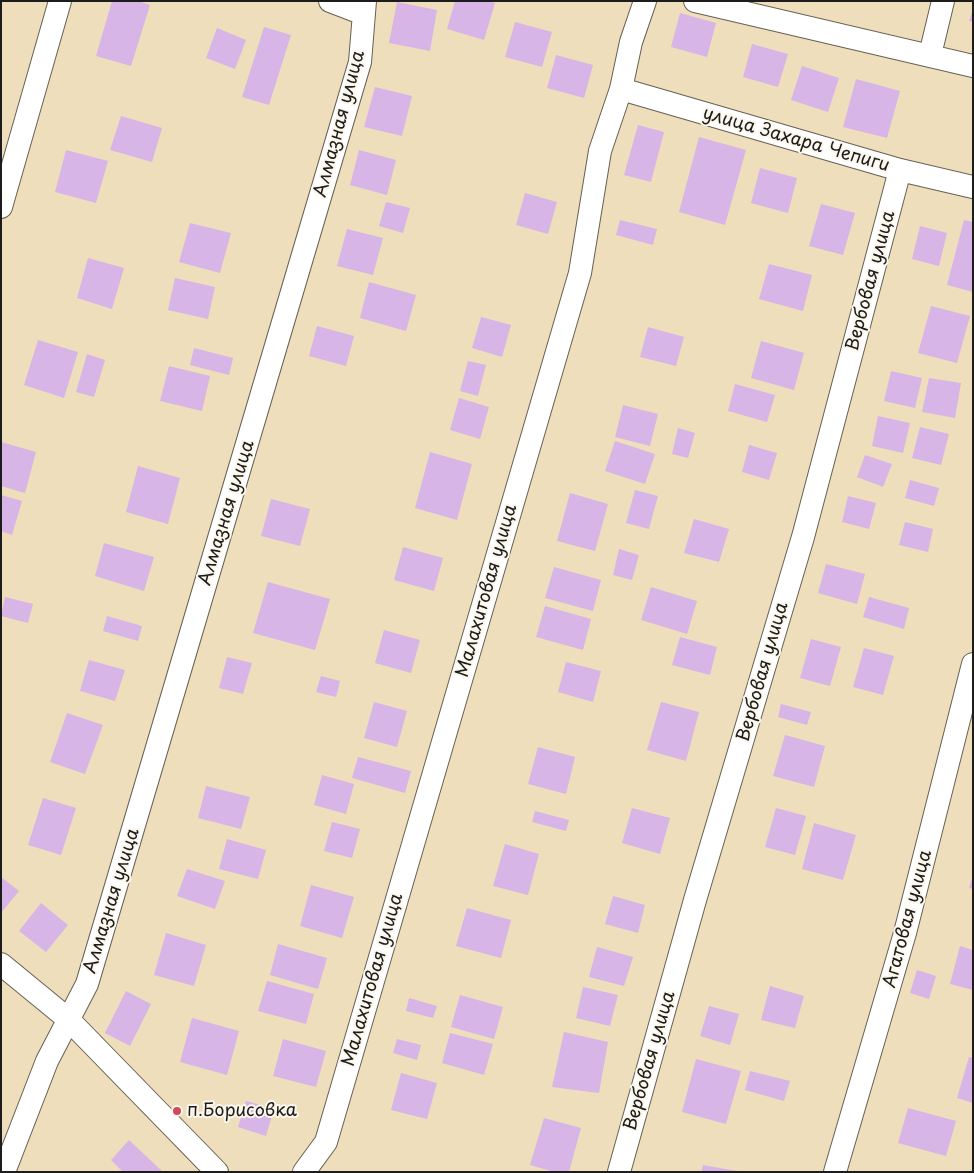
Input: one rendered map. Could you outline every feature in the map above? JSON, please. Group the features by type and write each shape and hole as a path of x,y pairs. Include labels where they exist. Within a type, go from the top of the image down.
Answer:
{"street":[{"path":"1,207 60,1"},
{"path":"330,1 364,7"},
{"name":"Малахитовая улица","path":"304,1172 326,1142 580,273 600,151 621,89 631,42 645,1"},
{"path":"695,1 973,66"},
{"path":"930,55 943,1"},
{"name":"Алмазная улица","path":"4,1172 47,1061 87,984 355,81 360,62 364,7"},
{"name":"улица Захара Чепиги","path":"621,89 900,170 973,187"},
{"name":"Вербовая улица","path":"619,1172 695,900 803,537 900,170"},
{"name":"Агатовая улица","path":"835,1172 905,933 973,664"},
{"path":"1,964 68,1019 217,1172"},
{"path":"321,1172 326,1142"}],"building":[{"path":"112,1 138,1 150,5 131,66 96,56"},
{"path":"455,1 489,1 495,3 484,40 447,29"},
{"path":"397,2 437,10 430,51 389,43"},
{"path":"973,9 973,22 969,21"},
{"path":"680,13 716,23 707,57 671,47"},
{"path":"515,22 552,32 542,67 505,57"},
{"path":"264,27 291,35 269,105 242,97"},
{"path":"217,28 246,40 235,69 206,58"},
{"path":"752,44 788,54 778,87 743,77"},
{"path":"556,55 593,65 584,98 547,88"},
{"path":"802,66 839,78 828,112 791,100"},
{"path":"856,79 900,91 887,138 843,127"},
{"path":"375,87 412,96 402,136 364,127"},
{"path":"121,116 162,128 152,162 110,150"},
{"path":"638,125 664,132 651,182 624,175"},
{"path":"699,137 746,150 725,225 679,212"},
{"path":"66,150 108,161 96,203 55,192"},
{"path":"359,150 396,160 387,195 350,185"},
{"path":"760,168 797,178 788,213 751,203"},
{"path":"525,193 557,202 548,234 516,225"},
{"path":"386,202 410,208 403,233 379,226"},
{"path":"821,204 855,213 843,255 809,246"},
{"path":"620,220 657,229 653,245 616,235"},
{"path":"964,220 973,222 973,292 947,285"},
{"path":"190,223 231,233 220,273 179,262"},
{"path":"920,226 947,233 939,266 912,259"},
{"path":"347,229 383,238 373,275 337,266"},
{"path":"88,258 124,268 112,309 77,298"},
{"path":"769,264 812,275 803,311 759,299"},
{"path":"175,278 215,287 208,319 168,310"},
{"path":"369,282 416,295 406,331 360,318"},
{"path":"931,306 970,316 957,363 918,353"},
{"path":"481,317 511,325 502,357 472,348"},
{"path":"317,326 354,336 346,366 309,356"},
{"path":"648,327 684,337 676,366 640,357"},
{"path":"38,340 78,352 64,398 24,385"},
{"path":"761,341 804,353 794,390 751,378"},
{"path":"194,348 233,358 229,375 190,365"},
{"path":"87,354 105,360 94,397 76,392"},
{"path":"468,361 486,365 478,396 460,391"},
{"path":"169,366 210,376 202,411 160,401"},
{"path":"891,371 922,378 915,408 884,401"},
{"path":"929,378 961,383 955,418 922,412"},
{"path":"735,384 775,395 767,422 728,411"},
{"path":"459,398 489,407 480,439 450,430"},
{"path":"623,405 658,414 650,446 615,437"},
{"path":"878,416 910,423 903,453 872,446"},
{"path":"920,427 949,434 941,465 912,458"},
{"path":"678,428 695,433 688,458 672,454"},
{"path":"615,441 655,454 645,484 605,471"},
{"path":"1,442 36,452 25,493 1,486"},
{"path":"749,445 777,453 769,480 742,472"},
{"path":"430,452 472,464 457,520 415,508"},
{"path":"865,455 892,464 883,487 857,477"},
{"path":"138,466 180,478 168,524 126,512"},
{"path":"910,480 939,488 934,506 905,498"},
{"path":"635,490 658,496 649,529 626,523"},
{"path":"570,493 608,504 595,551 557,541"},
{"path":"1,495 22,501 12,535 1,531"},
{"path":"848,496 876,503 869,529 842,522"},
{"path":"271,499 310,509 300,546 261,536"},
{"path":"694,519 729,529 719,562 684,553"},
{"path":"905,522 933,529 928,552 899,545"},
{"path":"104,543 154,557 144,591 95,576"},
{"path":"403,547 443,558 434,591 394,580"},
{"path":"619,549 639,555 632,580 613,575"},
{"path":"826,564 865,574 857,604 818,593"},
{"path":"554,567 601,580 593,611 545,598"},
{"path":"268,582 330,599 315,650 253,633"},
{"path":"651,587 697,601 687,634 641,620"},
{"path":"5,597 33,604 28,623 1,616"},
{"path":"869,597 909,608 904,629 863,617"},
{"path":"545,606 591,619 583,650 536,637"},
{"path":"107,616 142,626 138,641 103,631"},
{"path":"384,630 420,640 411,673 375,663"},
{"path":"680,637 717,647 710,675 672,665"},
{"path":"811,639 841,647 830,686 800,678"},
{"path":"864,648 894,656 883,695 853,687"},
{"path":"227,657 252,663 243,694 219,688"},
{"path":"89,660 125,670 115,701 80,691"},
{"path":"566,662 601,671 593,702 558,692"},
{"path":"321,676 340,681 336,697 316,692"},
{"path":"374,702 407,711 397,747 364,738"},
{"path":"661,702 699,712 686,761 647,750"},
{"path":"781,704 811,712 807,725 778,717"},
{"path":"67,713 103,725 85,774 50,762"},
{"path":"785,735 825,746 814,787 773,776"},
{"path":"538,747 575,757 566,794 528,784"},
{"path":"358,757 411,771 405,793 352,778"},
{"path":"322,775 354,784 346,814 314,805"},
{"path":"206,786 250,797 241,829 198,818"},
{"path":"43,798 76,808 61,855 28,845"},
{"path":"632,808 670,818 660,854 622,843"},
{"path":"776,808 806,816 795,855 765,847"},
{"path":"535,811 569,820 566,831 532,822"},
{"path":"332,822 360,829 352,858 324,851"},
{"path":"814,823 856,835 843,880 802,869"},
{"path":"227,839 266,850 258,879 219,869"},
{"path":"505,844 539,854 528,895 493,886"},
{"path":"187,869 225,881 215,909 177,896"},
{"path":"973,875 973,889 969,888"},
{"path":"1,877 19,891 1,913"},
{"path":"311,885 354,897 342,938 300,926"},
{"path":"613,896 645,905 638,933 605,924"},
{"path":"41,903 68,925 46,952 19,931"},
{"path":"467,908 511,920 501,958 456,946"},
{"path":"166,933 206,945 194,986 154,975"},
{"path":"278,944 327,958 318,989 270,975"},
{"path":"960,946 973,950 973,990 950,984"},
{"path":"597,947 633,957 624,986 589,977"},
{"path":"917,970 936,976 929,999 910,993"},
{"path":"267,981 314,994 306,1024 258,1011"},
{"path":"770,986 804,996 795,1028 761,1020"},
{"path":"583,987 618,995 610,1026 576,1018"},
{"path":"126,991 151,1004 130,1046 105,1033"},
{"path":"460,995 503,1007 494,1039 451,1027"},
{"path":"409,998 437,1006 433,1018 406,1011"},
{"path":"709,1006 739,1014 730,1045 700,1036"},
{"path":"192,1018 239,1031 227,1075 180,1062"},
{"path":"564,1032 608,1042 599,1093 552,1087"},
{"path":"450,1033 493,1044 484,1075 442,1063"},
{"path":"283,1039 326,1051 316,1087 273,1076"},
{"path":"397,1039 421,1045 417,1060 393,1053"},
{"path":"969,1057 973,1058 973,1103 957,1098"},
{"path":"696,1059 741,1071 726,1124 682,1112"},
{"path":"750,1071 790,1081 784,1101 745,1090"},
{"path":"401,1073 437,1083 427,1119 391,1110"},
{"path":"246,1101 274,1109 266,1136 238,1127"},
{"path":"908,1108 956,1121 946,1156 898,1143"},
{"path":"544,1118 581,1128 569,1172 554,1172 530,1165"},
{"path":"129,1140 163,1172 123,1172 111,1160"},
{"path":"703,1165 737,1171 737,1172 701,1172"}],"place":[{"name":"п.Борисовка","path":"177,1111"}]}
